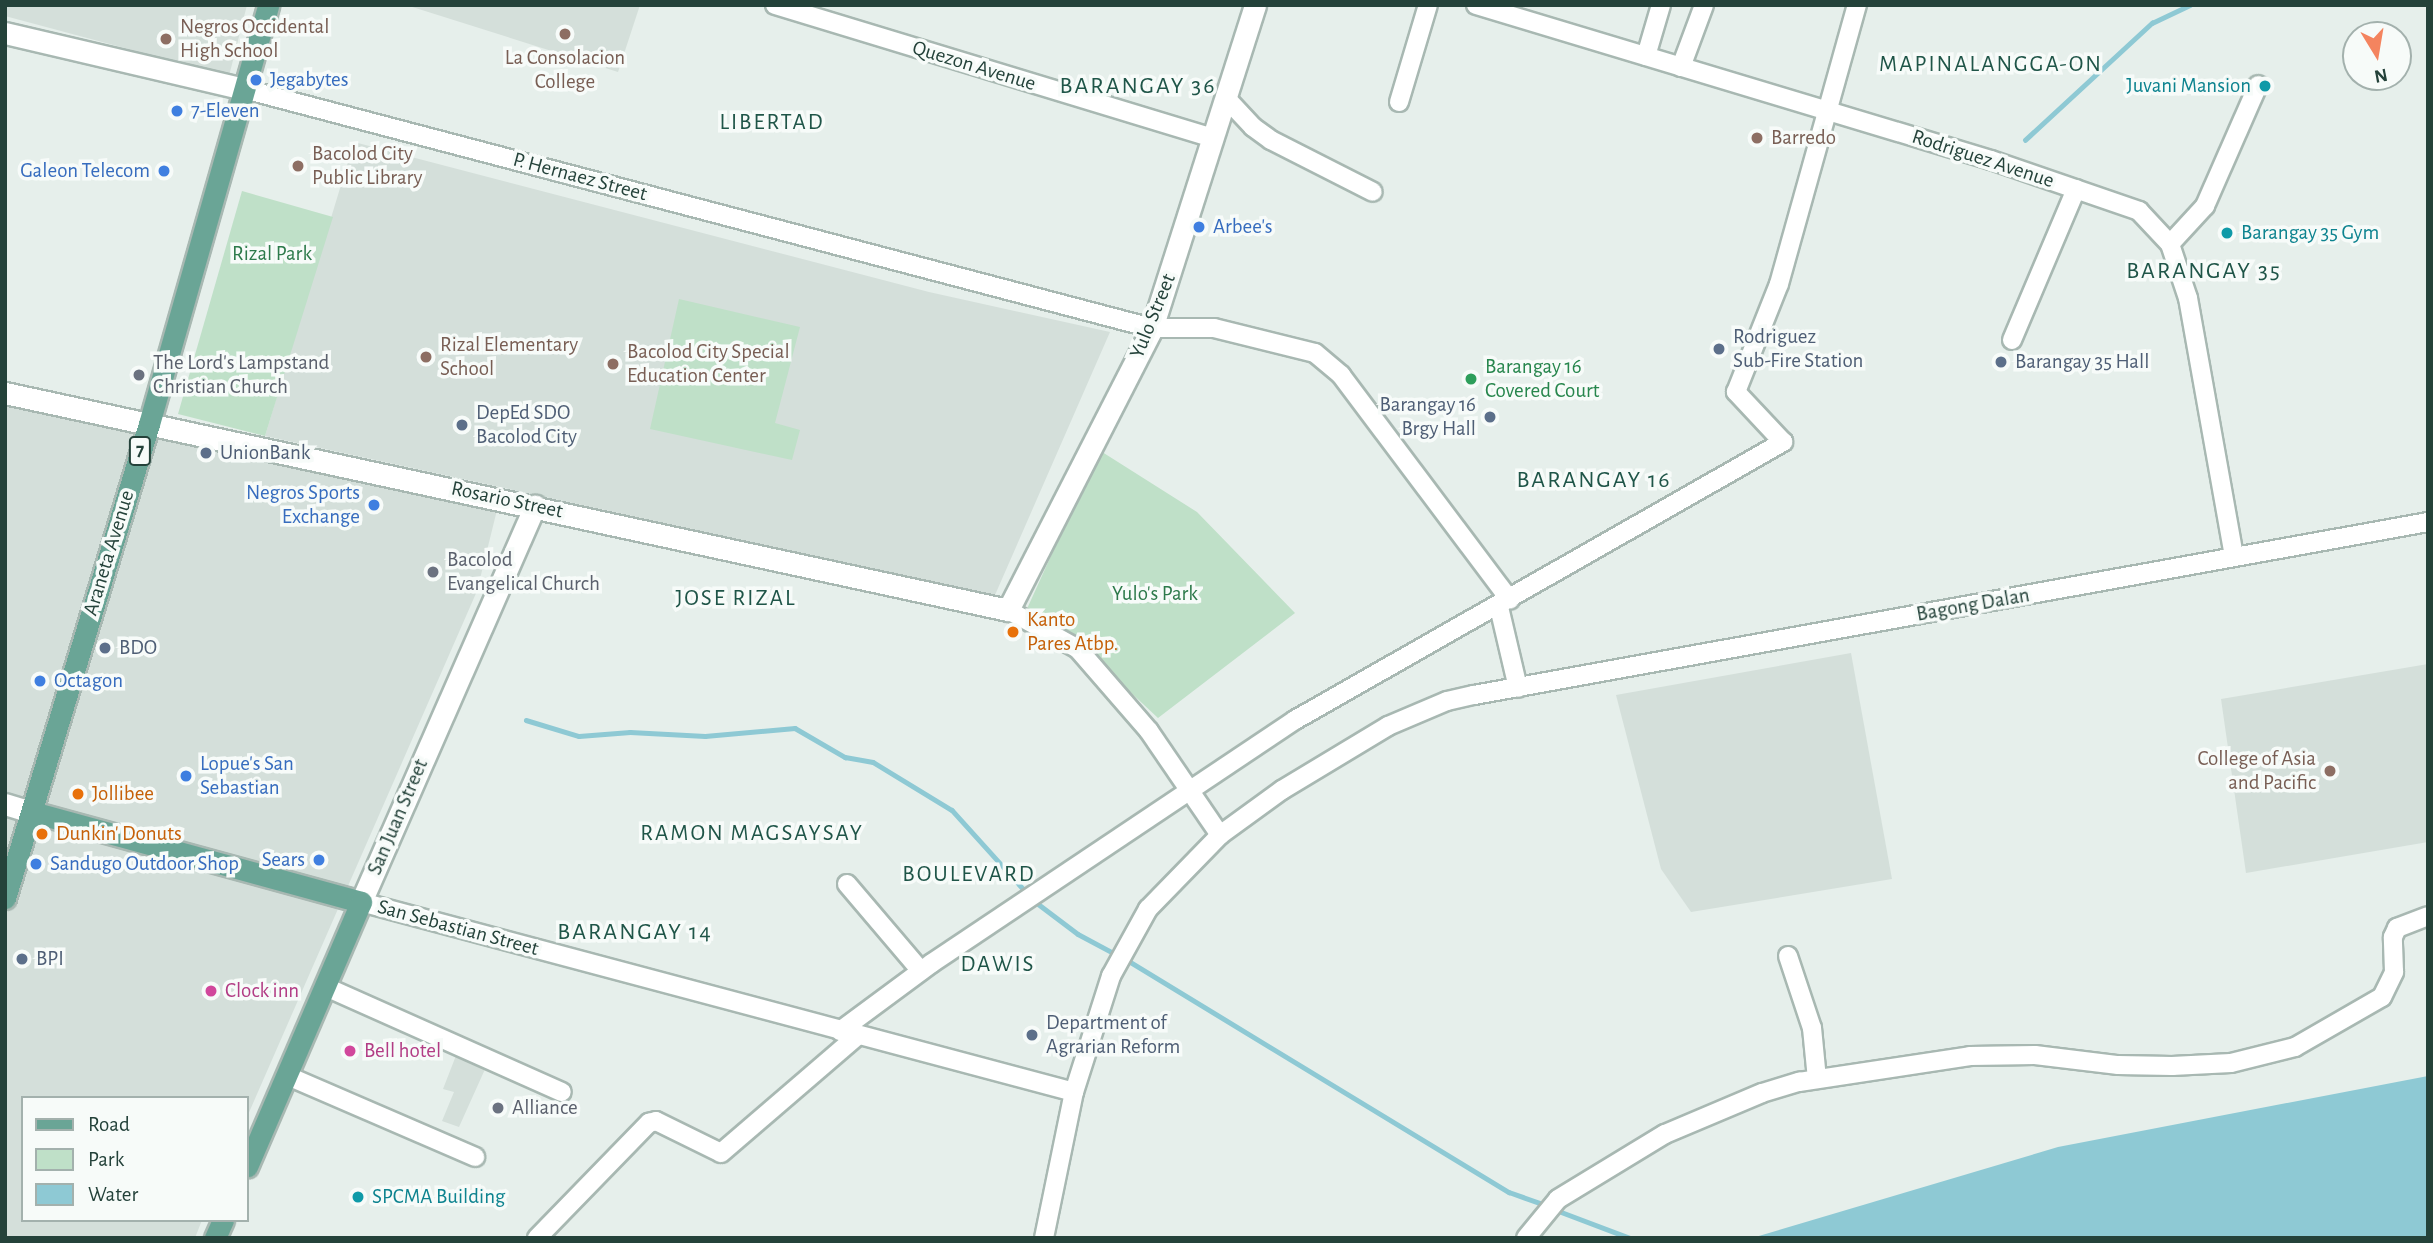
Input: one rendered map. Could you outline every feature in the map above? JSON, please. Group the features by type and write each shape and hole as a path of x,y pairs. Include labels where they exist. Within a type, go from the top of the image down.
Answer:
{"main road":[{"name":"Araneta Avenue","path":"5,898 149,424 268,5"},
{"name":"San Sebastian Street","path":"32,812 361,902"},
{"name":"San Juan Street","path":"248,1165 361,902"},
{"path":"215,1238 222,1222"}],"street":[{"name":"Quezon Avenue","path":"775,5 816,11 1214,138"},
{"name":"Yulo Street","path":"1008,610 1152,328 1255,5"},
{"path":"1399,102 1428,5"},
{"name":"Rodriguez Avenue","path":"1476,5 1999,163 2139,211 2169,244 2189,299 2234,557"},
{"path":"1646,56 1661,5"},
{"path":"1681,67 1704,5"},
{"path":"537,1238 649,1123 656,1121 721,1153 848,1034 921,971 1021,903 1295,720 1783,442 1736,392 1779,284 1857,5"},
{"name":"P. Hernaez Street","path":"5,33 244,89 1152,328 1214,328 1325,358 1504,603"},
{"path":"2169,244 2205,206 2258,85"},
{"path":"1225,97 1252,127 1271,140 1373,192"},
{"path":"2012,340 2077,189"},
{"name":"Rosario Street","path":"5,393 1008,610"},
{"name":"San Juan Street","path":"361,902 535,506"},
{"name":"Bagong Dalan","path":"1044,1238 1074,1092 1111,976 1132,936 1172,881 1220,835 1282,790 1388,726 1447,701 2428,522"},
{"path":"1504,603 1518,688"},
{"path":"1008,610 1078,649 1149,730 1192,789 1220,835"},
{"name":"San Sebastian Street","path":"5,804 32,812"},
{"path":"847,884 921,971"},
{"name":"San Sebastian Street","path":"361,902 848,1034 1074,1092"},
{"path":"1529,1232 1558,1199 1687,1123 1762,1093 1817,1079 1927,1060 2007,1054 2172,1066 2265,1056 2357,1015 2382,997 2394,972 2393,937 2398,928 2428,916"},
{"path":"1788,956 1810,1017 1817,1079"},
{"path":"326,987 562,1092"},
{"path":"288,1076 475,1157"}],"shaded area":[{"name":"Negros Occidental High School","path":"5,5 247,5 229,76 5,16"},
{"name":"La Consolacion College","path":"406,5 640,5 618,72"},
{"path":"354,142 929,292 1110,332 995,595 265,436"},
{"path":"5,401 497,510 477,591 248,1115 248,1096 21,1096 21,1222 201,1222 195,1238 5,1238"},
{"path":"1851,653 1892,879 1691,912 1661,869 1616,695"},
{"name":"College of Asia and Pacific","path":"2428,664 2428,842 2246,873 2221,699"},
{"path":"457,1053 486,1067 459,1127 442,1121 454,1092 443,1089"}],"green space":[{"name":"Rizal Park","path":"242,191 333,217 265,436 178,414"},
{"path":"679,299 800,327 775,423 800,430 792,460 650,429"},
{"name":"Yulo's Park","path":"1099,450 1197,512 1295,613 1158,718 1079,644 1080,640 1026,611"}],"water":[{"path":"2428,1076 2428,1238 1752,1238 2058,1147"}],"waterway":[{"path":"2025,140 2152,23 2190,5"},
{"path":"526,720 579,736 630,732 705,736 795,728 845,757 873,762 952,810 1027,893"},
{"path":"1033,900 1078,934 1119,956"},
{"path":"1127,960 1509,1192 1548,1206"},
{"path":"1556,1210 1630,1238"}],"place":[{"name":"La Consolacion College","path":"565,34"},
{"name":"Negros Occidental High School","path":"166,39"},
{"name":"Jegabytes","path":"256,80"},
{"name":"Juvani Mansion","path":"2265,86"},
{"name":"7-Eleven","path":"177,111"},
{"name":"Barredo","path":"1757,138"},
{"name":"Bacolod City Public Library","path":"298,166"},
{"name":"Galeon Telecom","path":"164,171"},
{"name":"Arbee's","path":"1199,227"},
{"name":"Barangay 35 Gym","path":"2227,233"},
{"name":"Rodriguez Sub-Fire Station","path":"1719,349"},
{"name":"Rizal Elementary School","path":"426,357"},
{"name":"Barangay 35 Hall","path":"2001,362"},
{"name":"Bacolod City Special Education Center","path":"613,364"},
{"name":"The Lord's Lampstand Christian Church","path":"139,375"},
{"name":"Barangay 16 Covered Court","path":"1471,379"},
{"name":"Barangay 16 Brgy Hall","path":"1490,417"},
{"name":"DepEd SDO Bacolod City","path":"462,425"},
{"name":"UnionBank","path":"206,453"},
{"name":"Negros Sports Exchange","path":"374,505"},
{"name":"Bacolod Evangelical Church","path":"433,572"},
{"name":"Kanto Pares Atbp.","path":"1013,632"},
{"name":"BDO","path":"105,648"},
{"name":"Octagon","path":"40,681"},
{"name":"College of Asia and Pacific","path":"2330,771"},
{"name":"Lopue's San Sebastian","path":"186,776"},
{"name":"Jollibee","path":"78,794"},
{"name":"Dunkin' Donuts","path":"42,834"},
{"name":"Sears","path":"319,860"},
{"name":"Sandugo Outdoor Shop","path":"36,864"},
{"name":"BPI","path":"22,959"},
{"name":"Clock inn","path":"211,991"},
{"name":"Department of Agrarian Reform","path":"1032,1035"},
{"name":"Bell hotel","path":"350,1051"},
{"name":"Alliance","path":"498,1108"},
{"name":"SPCMA Building","path":"358,1197"}],"district":[{"name":"MAPINALANGGA-ON","path":"1991,65"},
{"name":"BARANGAY 36","path":"1138,87"},
{"name":"LIBERTAD","path":"772,123"},
{"name":"BARANGAY 35","path":"2204,272"},
{"name":"BARANGAY 16","path":"1594,481"},
{"name":"JOSE RIZAL","path":"736,599"},
{"name":"RAMON MAGSAYSAY","path":"752,834"},
{"name":"BOULEVARD","path":"969,875"},
{"name":"BARANGAY 14","path":"635,933"},
{"name":"DAWIS","path":"998,965"}]}
